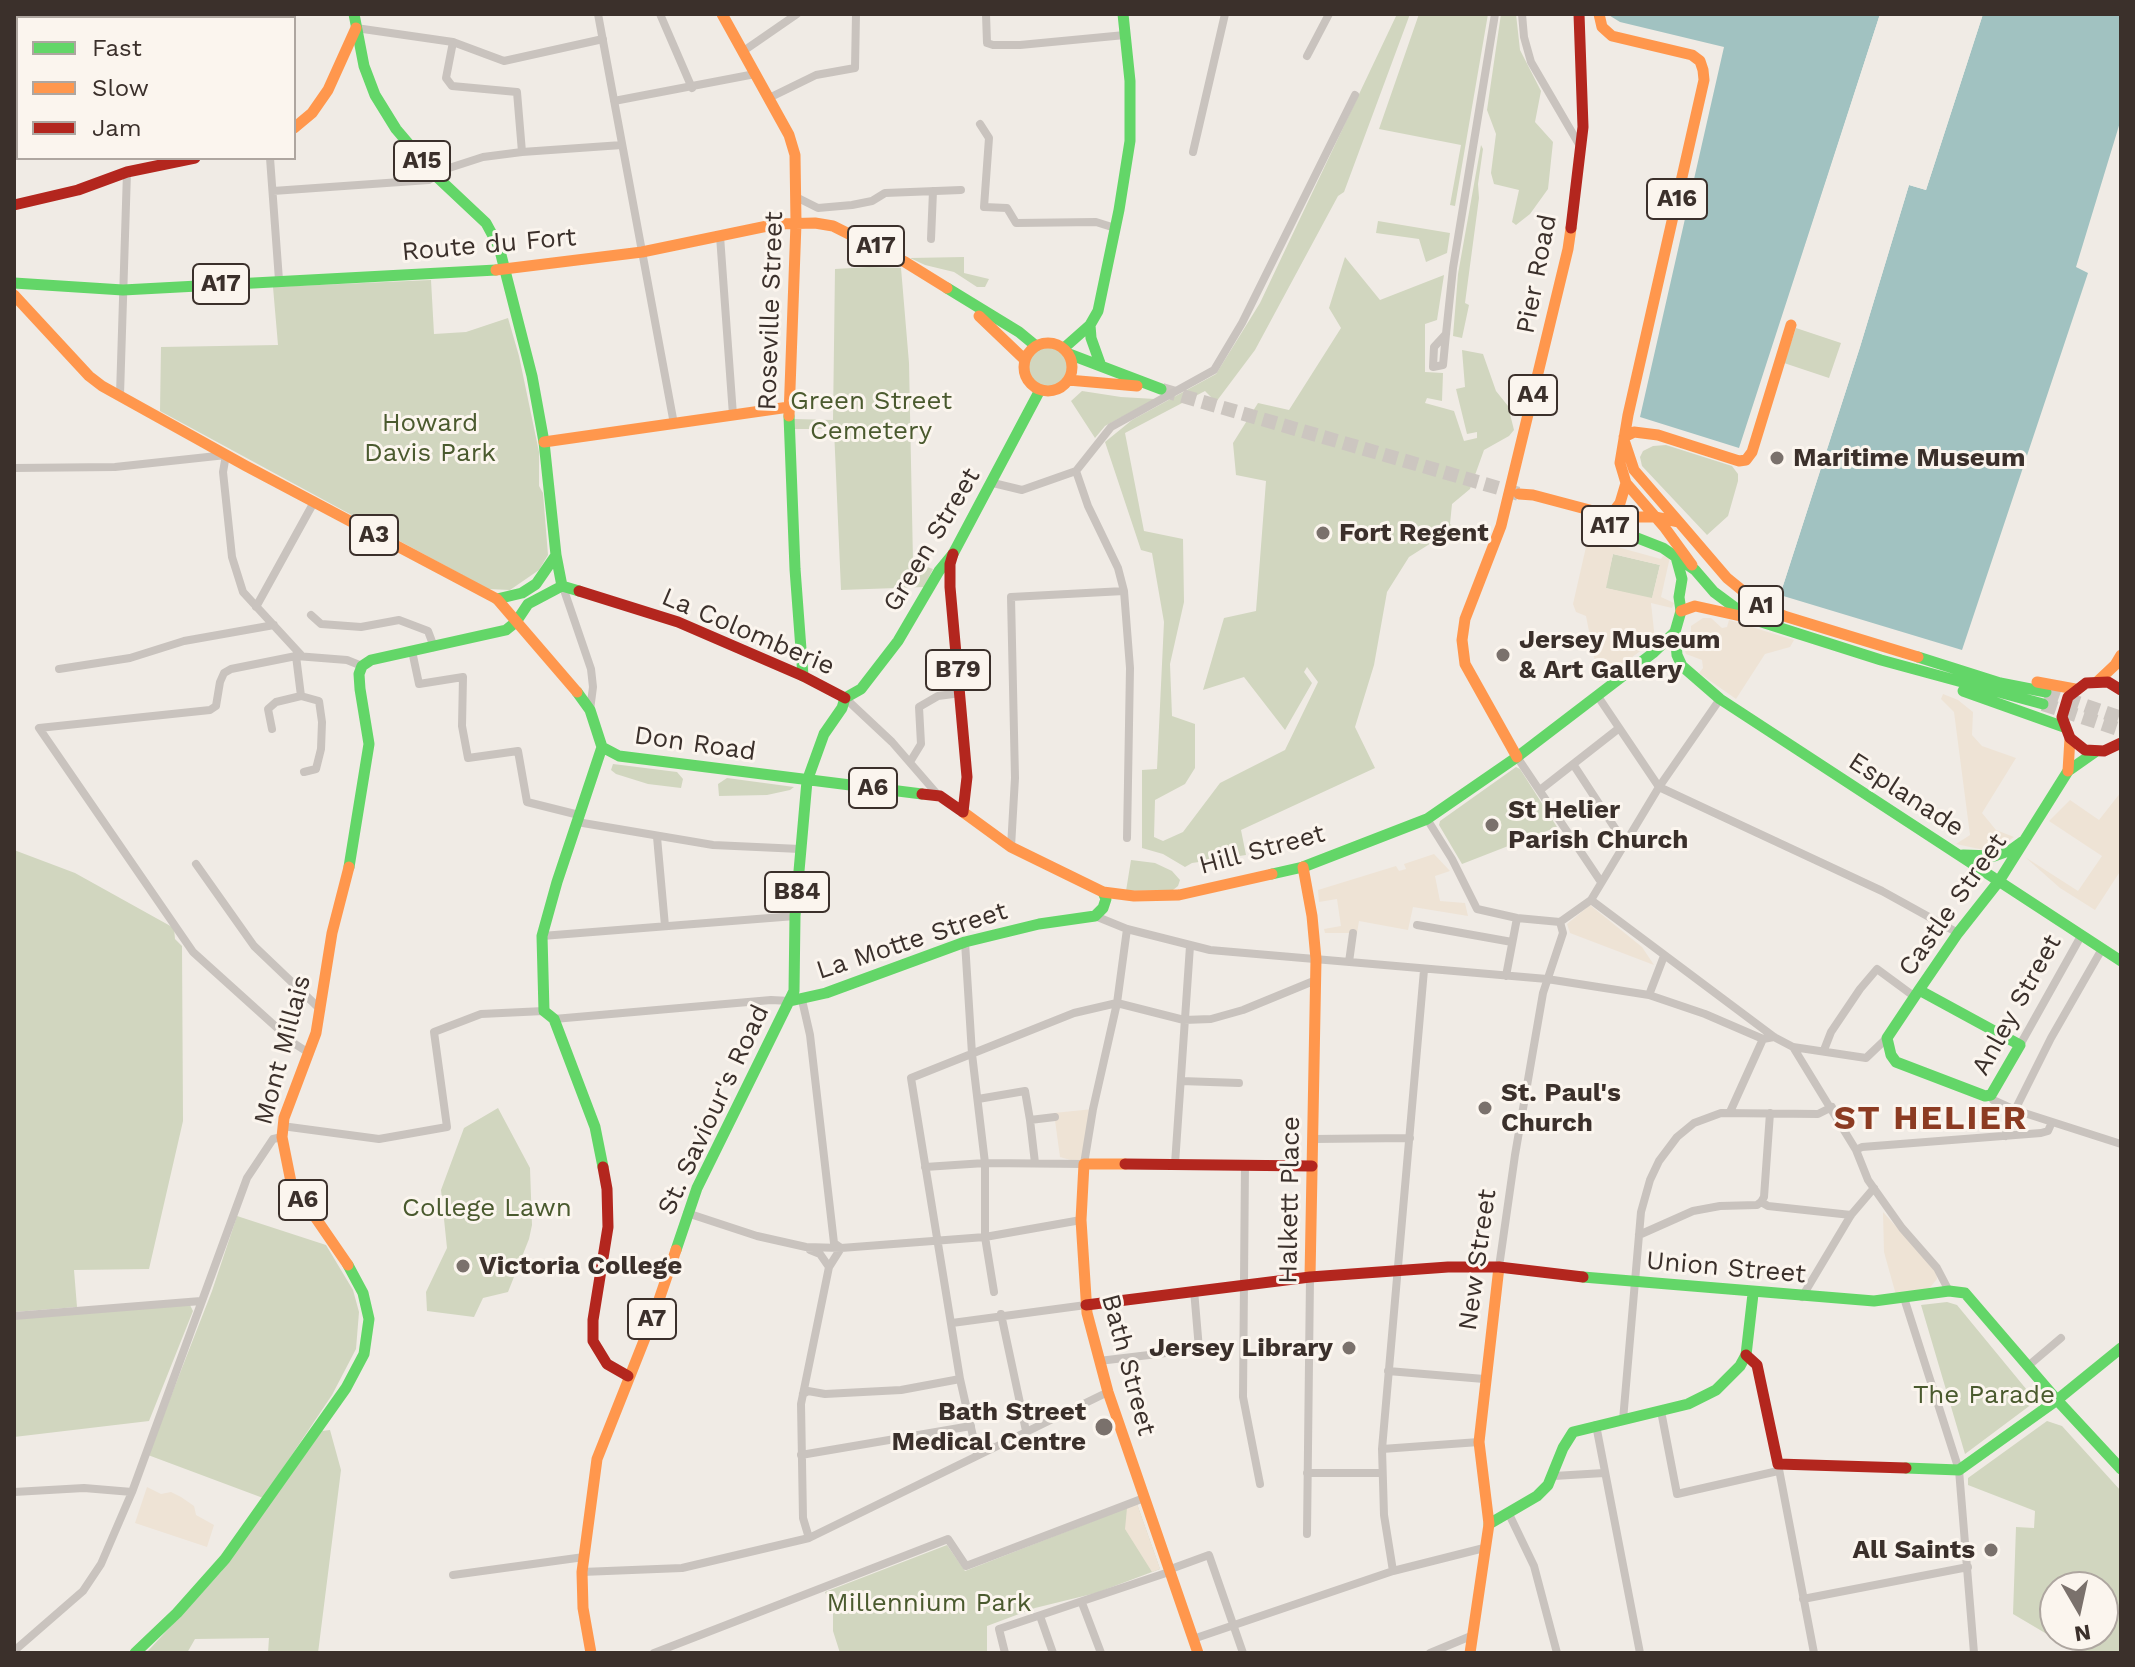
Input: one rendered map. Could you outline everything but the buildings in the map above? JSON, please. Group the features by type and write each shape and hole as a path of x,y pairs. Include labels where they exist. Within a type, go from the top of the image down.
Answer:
{"main road":[{"name":"A15","path":"354,14 364,66 375,95 396,129 436,176 494,234 532,376 544,442 556,555 565,586"},
{"name":"Roseville Street","path":"722,14 789,135 795,155 796,223 789,407 795,569 803,676"},
{"path":"1066,351 1090,325 1098,311 1130,141 1130,81 1123,14"},
{"name":"Pier Road","path":"1517,757 1465,664 1462,640 1465,619 1501,526 1568,249 1583,118 1579,14"},
{"name":"A16","path":"1599,14 1602,27 1612,36 1692,55 1700,61 1704,80 1624,439"},
{"path":"296,126 312,113 328,90 356,28"},
{"path":"14,205 78,190 127,172 185,160"},
{"name":"Route du Fort","path":"14,283 123,290 505,270 642,252 796,223 833,226 875,245 1019,332 1036,346"},
{"name":"Route du Fort","path":"949,289 1005,338 1025,360"},
{"name":"A3","path":"14,295 89,376 226,455"},
{"path":"1090,325 1091,338 1101,366"},
{"path":"1610,516 1620,503 1626,483 1620,463 1624,439 1634,432 1658,435 1739,461 1746,460 1752,452 1791,325"},
{"path":"1066,351 1072,369 1068,380 1058,389 1040,390 1030,383 1026,376 1025,360 1036,346 1050,343 1161,389 1068,380"},
{"name":"Green Street","path":"807,781 824,734 842,708 845,698 861,689 884,662 931,583 953,554 1040,390"},
{"path":"544,442 789,407"},
{"name":"A1","path":"1624,439 1634,470 1727,578 1759,604 1784,616 2045,698 1881,660"},
{"name":"Don Road","path":"226,455 497,599 511,611 516,622 569,680 590,710 602,747 619,756 940,796"},
{"name":"A1","path":"1626,483 1714,592 1749,618 1881,660 2064,727"},
{"name":"A17","path":"1679,522 1655,517 1610,516 1519,494 1663,548 1695,570"},
{"name":"B79","path":"953,554 950,587 967,777 963,812"},
{"path":"497,599 522,593 536,584 556,555"},
{"path":"1653,653 1677,655 1675,632 1681,611 1679,597 1682,579 1676,557"},
{"path":"931,583 944,583 950,587"},
{"path":"362,666 371,660 506,630 516,622 528,604 565,586"},
{"name":"La Colomberie","path":"565,586 678,622 803,676 845,698"},
{"path":"1681,611 1695,606 1749,618"},
{"name":"Hill Street","path":"1103,892 1134,896 1179,895 1303,867 1427,819 1517,757 1653,653 1675,632"},
{"name":"A1","path":"1873,643 2075,689"},
{"name":"Esplanade","path":"1677,655 1682,666 1720,699 2121,961"},
{"path":"2118,747 2095,752 2077,745 2064,727 2064,706 2075,689 2098,681 2121,655"},
{"name":"Mont Millais","path":"135,1653 193,1596 225,1559 346,1388 364,1354 369,1319 363,1293 348,1265 291,1182 282,1132 321,1010 332,933 345,889 367,760 368,728 359,674 362,666"},
{"path":"2098,681 2108,682 2121,690"},
{"name":"Castle Street","path":"2068,771 2070,738"},
{"path":"602,747 542,936 549,1015 595,1127 607,1189 608,1227 593,1320 593,1341 607,1364 628,1376"},
{"name":"Castle Street","path":"1887,1038 1958,933 1999,881 2068,771 2095,752"},
{"name":"B84","path":"796,1000 795,916 807,781"},
{"name":"La Colomberie","path":"940,796 1011,847 1103,892"},
{"path":"1957,854 1994,856 2011,850 2025,839"},
{"name":"Halkett Place","path":"1303,867 1316,959 1310,1277"},
{"path":"1095,916 1106,899 1103,892"},
{"name":"La Motte Street","path":"796,1000 965,942 1039,924 1095,916"},
{"path":"1917,993 2020,1045"},
{"name":"St. Saviour's Road","path":"591,1653 583,1608 582,1572 597,1459 651,1323 687,1213 754,1069 796,1000"},
{"path":"1887,1038 1896,1062 1973,1092 1991,1095"},
{"name":"Anley Street","path":"1991,1095 2020,1045"},
{"path":"1084,1164 1312,1166"},
{"name":"Bath Street","path":"1084,1164 1081,1220 1086,1305 1099,1361 1198,1653"},
{"name":"Union Street","path":"1086,1305 1310,1277 1398,1269 1499,1267 1753,1294 1874,1301 1949,1291"},
{"name":"New Street","path":"1470,1653 1489,1524 1479,1442 1499,1267"},
{"path":"1949,1291 1965,1293 2121,1469"},
{"path":"1489,1524 1537,1496 1554,1476 1563,1448 1573,1432 1688,1404 1716,1390 1740,1366 1746,1355 1753,1294"},
{"path":"1746,1355 1757,1365 1778,1467 1959,1470 2057,1400 2121,1348"}],"street":[{"path":"598,14 674,424"},
{"path":"660,14 692,88"},
{"path":"742,52 797,14"},
{"path":"769,98 816,75 855,68 856,14"},
{"path":"986,14 987,43 993,45 1125,35"},
{"path":"1193,152 1225,14"},
{"path":"1307,56 1329,14"},
{"path":"1446,334 1453,268 1495,14"},
{"path":"1522,14 1531,62 1581,146"},
{"path":"356,28 453,42 504,61 603,39"},
{"path":"453,42 446,78 452,86 517,92 522,152"},
{"path":"614,101 755,74"},
{"path":"993,483 1022,490 1076,471 1111,427 1214,370 1242,323 1355,95"},
{"path":"980,124 989,138 984,207 1007,208 1016,223 1096,222 1115,228"},
{"path":"273,191 429,180 446,169 483,157 622,145"},
{"path":"270,160 279,280"},
{"path":"120,395 127,172"},
{"path":"796,197 818,208 872,201 885,193 961,190"},
{"path":"931,239 933,191"},
{"path":"720,236 733,415"},
{"path":"14,468 115,467 226,455 223,472 232,557 243,592 299,655 301,696"},
{"path":"1076,471 1088,506 1118,568 1124,591 1130,668 1127,838"},
{"path":"256,607 314,502"},
{"path":"565,586 591,669 593,687 590,710"},
{"path":"1011,847 1015,778 1011,597 1124,591"},
{"path":"311,615 321,624 361,627 399,620 428,631 434,647"},
{"path":"59,669 130,658 184,641 274,625"},
{"path":"412,651 419,684 463,677 462,726 468,758 518,751 527,802 578,819 657,837 713,845 800,849"},
{"path":"309,1053 295,1044 193,952 39,728 210,710 216,706 224,673 299,655 347,660 362,666"},
{"path":"910,762 921,744 919,707 938,696 961,693"},
{"path":"1597,695 1659,787 1901,900 1958,933"},
{"path":"272,729 268,709 276,702 301,696 319,701 321,749 316,769 304,772"},
{"name":"La Colomberie","path":"845,698 940,796"},
{"path":"1427,819 1452,859 1477,909 1517,918 1560,922 1591,900 1659,787 1720,699"},
{"path":"1540,790 1618,729"},
{"path":"1517,757 1601,882"},
{"path":"1573,764 1624,842"},
{"path":"657,837 665,926"},
{"path":"196,864 254,946 321,1010"},
{"path":"1591,900 1774,1037 1793,1047 1824,1050 1838,1022 1877,969 1917,993"},
{"path":"542,936 795,916"},
{"path":"1095,916 1127,929 1190,946 1547,979 1649,995 1705,1014 1763,1039 1774,1037"},
{"path":"1506,976 1517,918"},
{"name":"New Street","path":"1499,1267 1547,979 1563,933 1560,922"},
{"path":"1417,925 1512,942"},
{"name":"Bath Street","path":"1084,1164 1117,1003 1127,929"},
{"path":"1349,962 1353,933"},
{"name":"Anley Street","path":"2020,1045 2081,936"},
{"path":"965,942 972,1054 985,1163 985,1237 994,1292"},
{"path":"1175,1164 1190,946"},
{"path":"2005,1136 2051,1038 2102,949"},
{"path":"1649,995 1664,956"},
{"path":"1393,1571 1384,1515 1382,1449 1424,970"},
{"path":"977,1454 960,1379 911,1078 1074,1013 1117,1003 1184,1020 1211,1019 1316,980"},
{"path":"14,1651 83,1591 101,1564 132,1492 247,1178 273,1139 282,1132 379,1139 447,1127 434,1032 481,1014 549,1015 796,1000 810,1035 834,1243 841,1248"},
{"name":"Castle Street","path":"1824,1050 1866,1058 1887,1038"},
{"path":"1730,1112 1763,1039"},
{"path":"1793,1047 1832,1107 1856,1150 1863,1171 1902,1228 1937,1268 1949,1291"},
{"path":"1181,1081 1239,1083"},
{"path":"978,1099 1025,1091 1035,1163"},
{"path":"1991,1095 1993,1100 2015,1110 2121,1144"},
{"path":"1623,1420 1641,1212 1659,1161 1677,1137 1694,1123 1730,1112 1818,1114 1832,1107"},
{"path":"1639,1235 1693,1211 1720,1206 1757,1205 1762,1200 1770,1113"},
{"path":"1030,1120 1055,1117"},
{"path":"1856,1150 1862,1147 2041,1133 2048,1131 2052,1122"},
{"path":"1313,1139 1410,1138"},
{"path":"925,1167 985,1163 1084,1164"},
{"path":"1245,1164 1243,1397 1260,1484"},
{"path":"1802,1297 1851,1215 1874,1188"},
{"path":"1762,1200 1768,1206 1851,1215"},
{"path":"687,1213 746,1233 806,1247 841,1248 985,1237 1081,1220"},
{"path":"806,1247 820,1254 829,1267"},
{"path":"809,1538 803,1518 803,1394 829,1267 841,1248"},
{"name":"Halkett Place","path":"1307,1534 1310,1277"},
{"path":"1099,1361 1199,1349 1194,1290"},
{"path":"1904,1298 1959,1470 1974,1653"},
{"path":"14,1316 201,1301"},
{"path":"952,1323 1086,1305"},
{"path":"1001,1314 1026,1431"},
{"path":"2028,1366 2061,1338"},
{"path":"1388,1371 1484,1379"},
{"path":"803,1394 808,1391 825,1394 901,1390 960,1379"},
{"path":"582,1572 682,1568 809,1538 1108,1392"},
{"path":"1661,1411 1677,1494 1778,1467 1814,1653"},
{"path":"1596,1425 1640,1653"},
{"path":"801,1455 971,1426"},
{"path":"1382,1449 1479,1442"},
{"path":"1307,1473 1382,1473"},
{"path":"1554,1476 1604,1473"},
{"path":"14,1492 84,1488 132,1492"},
{"path":"654,1653 948,1539 966,1566 1144,1498"},
{"path":"1509,1514 1534,1566 1557,1653"},
{"path":"1193,1639 1393,1571 1484,1548"},
{"path":"1005,1653 999,1629 1082,1603 1209,1555 1243,1653"},
{"path":"453,1575 584,1557"},
{"path":"1803,1599 1968,1567"},
{"path":"1082,1603 1101,1653"},
{"path":"1040,1616 1053,1653"},
{"path":"1430,1653 1471,1636"}],"green space":[{"path":"1397,14 1410,14 1344,192 1338,196 1255,350 1216,402 1205,391 1125,433 1144,531 1183,539 1184,602 1170,664 1172,716 1195,724 1195,768 1185,784 1155,800 1154,837 1163,841 1183,832 1220,783 1285,750 1318,682 1307,667 1304,672 1312,683 1285,730 1244,677 1203,690 1224,618 1256,611 1266,481 1236,475 1233,443 1258,403 1289,410 1341,328 1329,308 1345,257 1380,300 1444,275 1437,320 1425,324 1425,372 1443,373 1442,401 1427,398 1425,403 1454,411 1464,441 1477,438 1477,432 1467,434 1456,389 1465,387 1462,350 1483,354 1496,391 1508,406 1514,430 1484,450 1470,489 1452,504 1450,524 1455,528 1409,557 1387,592 1374,665 1355,727 1375,768 1241,830 1246,855 1192,863 1185,867 1163,854 1142,848 1142,770 1157,769 1164,622 1152,553 1141,550 1105,442 1132,420 1216,374 1260,303"},
{"path":"1419,14 1488,14 1455,206 1450,205 1461,145 1379,129"},
{"path":"1501,14 1516,14 1520,50 1541,91 1535,122 1553,142 1548,189 1530,214 1516,225 1512,222 1519,190 1494,184 1491,173 1496,134 1487,110"},
{"path":"1481,145 1479,198 1465,303 1469,305 1462,338 1453,336 1458,274"},
{"path":"1378,221 1450,233 1447,253 1426,262 1419,239 1376,233"},
{"path":"964,257 964,273 989,279 985,287 977,287 954,272 910,258"},
{"name":"Green Street Cemetery","path":"901,268 909,363 913,562 933,569 924,587 841,590 834,429 795,429 794,419 833,420 835,269"},
{"name":"Howard Davis Park","path":"431,280 434,334 466,332 508,318 519,356 539,452 539,486 543,493 548,555 539,570 510,590 488,589 160,411 161,347 278,345 273,287"},
{"path":"1796,328 1841,343 1829,378 1784,363"},
{"path":"1048,343 1065,350 1072,367 1065,384 1048,391 1031,384 1024,367 1031,350"},
{"path":"1082,391 1155,399 1105,426 1095,438 1071,401"},
{"path":"1666,445 1732,466 1738,474 1728,516 1707,535 1642,466 1640,457 1643,451"},
{"path":"1613,554 1660,565 1652,599 1605,588"},
{"path":"613,764 677,772 683,779 681,788 648,784 616,774 611,770"},
{"path":"1516,767 1557,827 1462,864 1439,825 1440,821"},
{"path":"727,778 794,787 767,795 719,796 718,784"},
{"path":"14,850 75,873 174,928 175,939 182,946 183,1121 149,1269 74,1270 77,1307 14,1312"},
{"path":"1131,860 1155,863 1172,871 1180,880 1178,886 1173,890 1126,891"},
{"name":"College Lawn","path":"498,1108 530,1168 532,1225 529,1239 508,1292 483,1298 474,1317 427,1311 426,1292 447,1248 441,1190 464,1128"},
{"path":"237,1216 326,1245 353,1290 359,1312 356,1349 332,1395 263,1498 148,1455 212,1291"},
{"name":"The Parade","path":"1947,1302 1957,1305 2036,1401 1965,1454 1921,1305"},
{"path":"190,1305 193,1311 149,1421 14,1437 14,1318"},
{"path":"2047,1421 2062,1426 2121,1491 2121,1653 2076,1651 2119,1651 2119,1571 2039,1571 2039,1629 2013,1614 2016,1527 2034,1528 2035,1511 1968,1485 1968,1478"},
{"path":"330,1430 341,1470 318,1653 268,1653 269,1638 195,1639 187,1653 147,1652 221,1572 322,1431"},
{"name":"Millennium Park","path":"1137,1504 1160,1569 1096,1593 1035,1608 987,1626 987,1653 840,1653 833,1631 833,1611 825,1592 947,1545 965,1571"}],"shaded area":[{"path":"1591,525 1612,533 1610,545 1661,559 1663,556 1670,557 1661,597 1674,603 1672,608 1651,603 1655,640 1599,682 1586,616 1576,612 1573,604","holes":["1613,554 1660,565 1652,598 1606,588"]},
{"path":"1703,618 1711,618 1722,628 1727,627 1729,620 1794,640 1790,647 1765,654 1736,699 1699,673 1703,668 1702,660 1686,654 1683,645 1692,651 1696,646 1691,637 1691,626"},
{"path":"1943,694 1958,700 1973,712 1972,735 1982,746 2016,758 1982,813 1996,830 2014,837 2004,844 1984,850 1956,844 1970,835 1954,712 1941,699"},
{"path":"2121,792 2121,870 2095,910 2060,888 2025,857 2078,891 2102,856 2049,821 2070,800 2099,820"},
{"path":"1434,854 1450,871 1435,876 1440,901 1465,903 1468,916 1413,907 1408,930 1359,921 1357,933 1325,933 1324,929 1341,926 1337,899 1319,902 1318,890 1396,866 1399,871 1406,869 1404,864"},
{"path":"1590,905 1642,947 1654,965 1570,933 1567,924"},
{"path":"1093,1109 1084,1164 1060,1157 1054,1113"},
{"path":"1883,1212 1936,1271 1937,1279 1928,1290 1896,1295 1884,1252"},
{"path":"147,1487 161,1494 171,1492 181,1497 194,1506 196,1515 214,1525 207,1547 135,1523"},
{"path":"1137,1504 1160,1569 1152,1572 1125,1529 1127,1508"}],"water":[{"path":"1607,14 1880,14 1739,448 1640,417 1724,47 1620,22"},
{"path":"1983,14 2121,14 2121,119 2076,267 2088,273 1962,650 1780,595 1909,185 1926,190"}],"pier":[{"path":"1880,14 1884,14 1743,449 1739,452"},
{"path":"1979,14 1983,14 1926,190 1909,185 1780,595 1776,594 1857,346 1906,183 1910,181 1924,185"}],"tunnel":[{"path":"1162,390 1519,494"},
{"path":"2046,692 2121,718"},
{"path":"2043,704 2121,730"}],"traffic: fast":[{"path":"354,14 364,66 375,95 396,129 436,176 486,223 499,247 532,376 544,442 562,586"},
{"path":"1064,348 1090,325 1098,311 1119,210 1130,141 1130,81 1123,14"},
{"path":"14,283 123,290 496,270"},
{"path":"947,288 1019,332 1036,346"},
{"path":"1090,325 1091,338 1101,366"},
{"path":"1069,354 1161,389"},
{"path":"845,698 861,689 898,641 939,571 953,554 1040,390"},
{"path":"789,416 803,676"},
{"path":"1594,521 1663,548 1695,570 1714,592 1749,618 1881,660 2043,704"},
{"path":"497,599 522,593 536,584 556,555"},
{"path":"1272,874 1303,867 1427,819 1517,757 1653,653 1675,632 1681,611 1679,597 1682,579 1676,557"},
{"path":"349,867 369,744 360,689 362,666 371,660 506,630 516,622 528,604 562,586 579,591"},
{"path":"1675,632 1677,655 1682,666 1720,699 2121,961"},
{"path":"1918,657 2000,683 2046,692"},
{"path":"1963,691 2064,727"},
{"path":"577,692 590,710 602,747 619,756 922,794"},
{"path":"676,1250 697,1188 794,991 795,916 807,781 824,734 842,708 845,698"},
{"path":"602,747 542,936 544,1011 554,1019 595,1127 603,1167"},
{"path":"1919,990 2020,1045 1991,1095 1985,1096 1896,1062 1887,1038 1919,990 1958,933 1999,881 2068,771 2095,752"},
{"path":"1963,855 1994,856 2022,842"},
{"path":"790,1001 826,993 965,942 1039,924 1095,916 1103,908 1106,899 1103,892"},
{"path":"135,1653 177,1613 225,1559 346,1388 364,1354 369,1319 363,1293 348,1265"},
{"path":"1583,1277 1874,1301 1949,1291 1965,1293 2057,1400 1959,1470 1906,1468"},
{"path":"1489,1524 1537,1496 1548,1485 1573,1432 1688,1404 1716,1390 1740,1366 1746,1355 1753,1294"},
{"path":"2121,1348 2057,1400 2121,1469"}],"traffic: slow":[{"path":"722,14 789,135 795,155 796,223 789,416"},
{"path":"1599,14 1602,27 1612,36 1692,55 1700,61 1703,70 1704,80 1628,415 1620,463 1626,483 1692,565"},
{"path":"296,126 312,113 328,90 356,28"},
{"path":"496,270 642,252 777,224 815,223 833,226 905,262 947,288"},
{"path":"1517,757 1465,664 1462,640 1465,619 1501,526 1571,228"},
{"path":"14,295 102,386 497,599 577,692"},
{"path":"979,316 1025,360"},
{"path":"1624,437 1634,432 1658,435 1739,461 1746,460 1752,452 1791,325"},
{"path":"1048,343 1065,350 1072,367 1065,384 1048,391 1031,384 1024,367 1031,350 1048,343"},
{"path":"1068,380 1137,386"},
{"path":"544,442 789,407"},
{"path":"1624,440 1634,470 1679,522"},
{"path":"1610,516 1620,503 1626,483"},
{"path":"1519,494 1616,517 1655,517 1679,522 1727,578 1759,604 1784,616 1918,657"},
{"path":"1681,611 1695,606 1745,617"},
{"path":"2098,681 2121,655"},
{"path":"2037,682 2075,689"},
{"path":"2068,771 2070,738"},
{"path":"963,812 1011,847 1103,892 1134,896 1179,895 1272,874"},
{"path":"348,1265 291,1182 282,1137 284,1118 316,1033 332,933 349,867"},
{"path":"1303,867 1316,959 1310,1277"},
{"path":"1125,1164 1084,1164 1081,1220 1087,1313 1108,1392 1198,1653"},
{"path":"591,1653 583,1608 582,1572 597,1459 651,1323 676,1250"},
{"path":"1470,1653 1489,1524 1479,1442 1499,1267"}],"traffic: jam":[{"path":"1571,228 1583,127 1579,14"},
{"path":"14,205 78,190 127,172 185,160"},
{"path":"922,794 940,796 963,812 967,777 950,587 953,554"},
{"path":"579,591 678,622 803,676 845,698"},
{"path":"2121,690 2108,682 2086,683 2068,697 2062,717 2070,738 2085,750 2104,751 2121,743"},
{"path":"1125,1164 1312,1166"},
{"path":"603,1167 608,1227 593,1320 593,1341 607,1364 628,1376"},
{"path":"1086,1305 1310,1277 1448,1267 1499,1267 1583,1277"},
{"path":"1746,1355 1757,1365 1778,1464 1906,1468"}],"place":[{"name":"Maritime Museum","path":"1777,458"},
{"name":"Fort Regent","path":"1323,533"},
{"name":"Jersey Museum & Art Gallery","path":"1503,655"},
{"name":"St Helier Parish Church","path":"1492,825"},
{"name":"St. Paul's Church","path":"1485,1108"},
{"name":"Victoria College","path":"463,1266"},
{"name":"Jersey Library","path":"1349,1348"},
{"name":"Bath Street Medical Centre","path":"1104,1427"},
{"name":"All Saints","path":"1991,1550"}],"district":[{"name":"ST HELIER","path":"1931,1119"}]}
